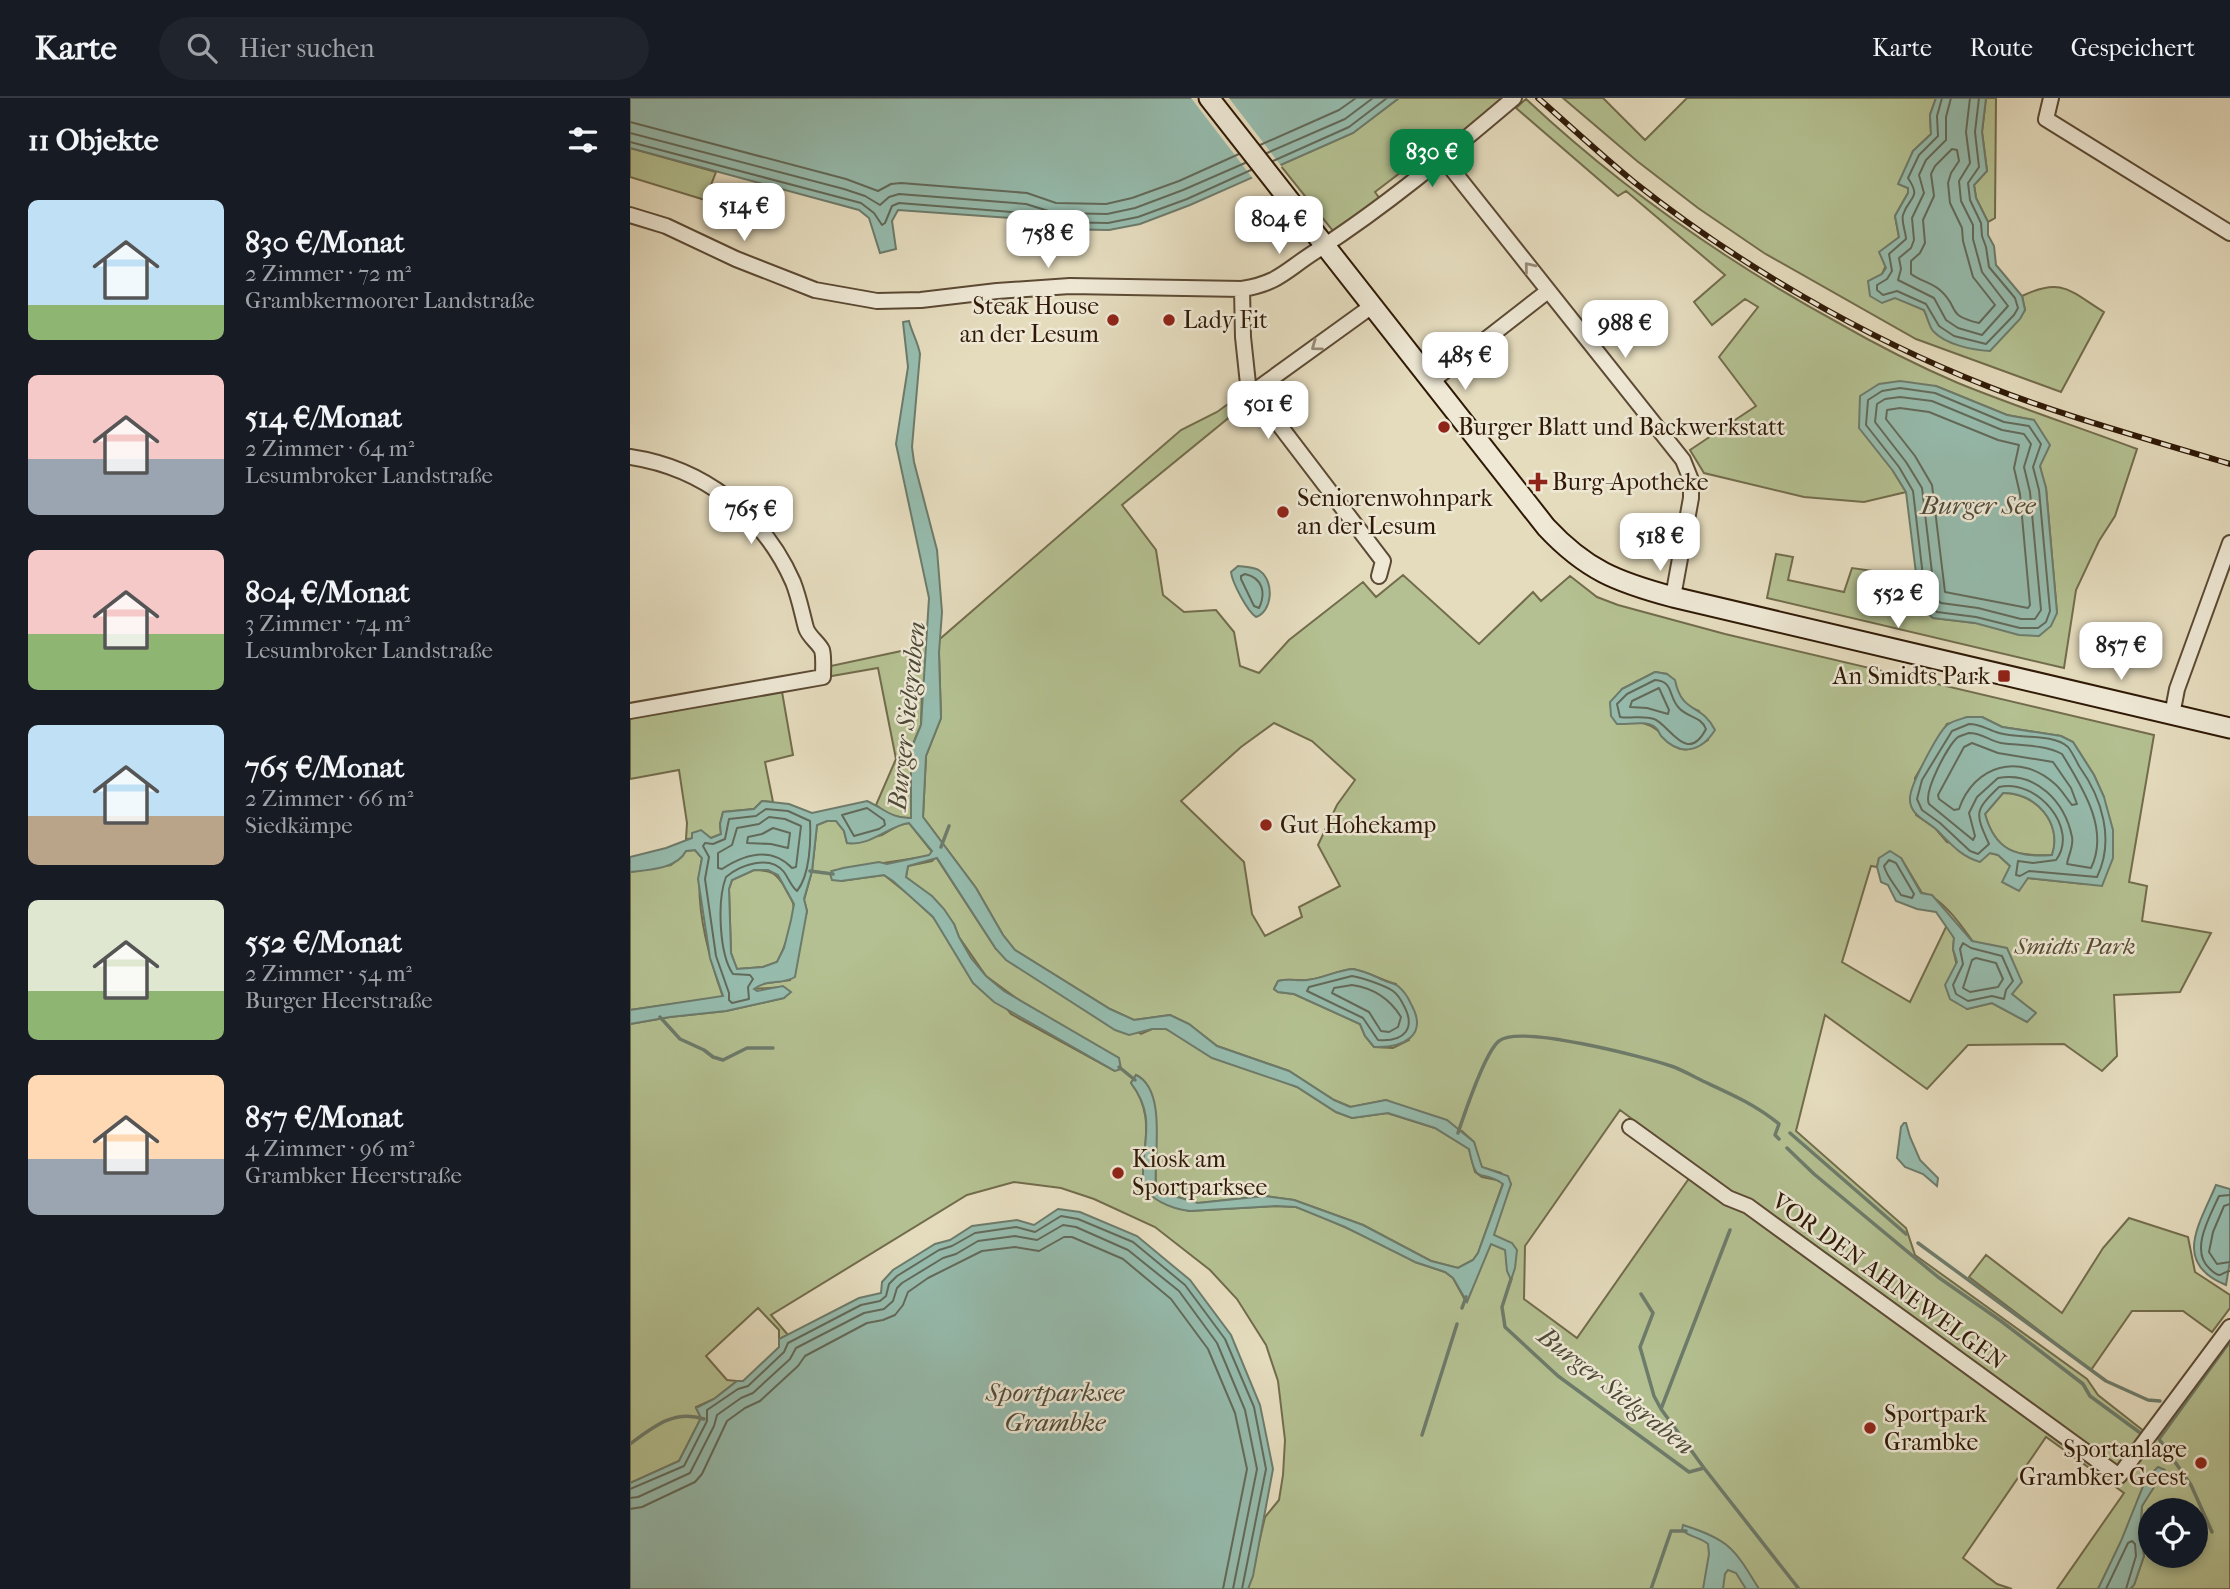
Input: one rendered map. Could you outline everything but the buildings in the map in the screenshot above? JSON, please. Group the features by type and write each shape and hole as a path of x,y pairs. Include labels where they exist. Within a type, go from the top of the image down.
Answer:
{"main road":[{"path":"1209,98 1546,527 1563,545 1598,571 1643,589 1673,597 2230,728"}],"street":[{"path":"630,215 666,226 736,259 816,290 877,301 921,300 1070,286 1242,289 1261,286 1278,279 1325,246 1390,200 1514,98"},
{"path":"2050,98 2046,119 2230,233"},
{"path":"1443,158 1683,460 1691,480 1691,498 1673,597"},
{"path":"1242,289 1248,384 1383,561 1379,576"},
{"path":"1431,382 1548,291"},
{"path":"1253,393 1371,306"},
{"path":"630,457 656,462 694,476 732,500 752,520 777,552 794,584 808,633 821,650 823,677 630,711"},
{"path":"2172,715 2176,690 2230,542"},
{"name":"VOR DEN AHNEWELGEN","path":"1630,1128 1728,1198 1748,1206 2119,1476 2230,1327"}],"green space":[{"path":"1399,98 1502,98 1426,163 1421,157 1375,192 1380,199 1333,231 1280,165 1353,133"},
{"path":"1563,98 1603,98 1645,140 1687,98 1936,98 1930,115 1931,134 1913,151 1899,184 1908,188 1908,193 1895,216 1899,237 1882,274 1895,297 1924,310 1933,330 2007,332 2025,310 2022,296 2047,288 2065,289 2104,312 2061,392 1916,339 1764,253 1698,208"},
{"path":"1986,98 1996,98 1995,218 1988,222 1976,198 1974,185 1987,171 1982,132"},
{"path":"1526,99 1598,163 1636,192 1713,247 1793,297 1880,346 1942,376 2137,449 2115,516 2099,541 2076,590 2064,668 1767,598 1776,554 1793,557 1788,580 1844,592 1852,568 1916,577 1920,606 1933,618 1975,623 2057,613 2046,488 2041,473 2034,420 2007,415 1936,386 1893,471 1906,492 1864,502 1804,497 1704,473 1690,450 1756,406 1719,357 1758,307 1745,299 1712,325 1694,302 1725,275 1626,191 1618,196 1516,108"},
{"path":"630,148 716,172 705,200 630,177"},
{"name":"Smidts Park","path":"1242,394 1248,402 1122,505 1156,550 1163,595 1184,612 1216,610 1234,632 1240,666 1259,673 1289,640 1363,582 1376,597 1403,575 1479,644 1533,592 1541,601 1570,576 1597,597 1618,605 1725,634 2154,735 2129,882 2147,886 2142,921 2211,933 2180,992 2114,995 2117,1056 2102,1071 2064,1044 1968,1045 1927,1089 1825,1015 1796,1131 1906,1228 1915,1255 2087,1379 2098,1395 2154,1439 2230,1337 2230,1589 2130,1589 2140,1568 2208,1568 2208,1498 2147,1498 2152,1489 2146,1479 2122,1541 2098,1589 2057,1589 2124,1493 2046,1437 1963,1558 1997,1584 2012,1589 1248,1589 1265,1517 1279,1500 1283,1475 1285,1440 1278,1381 1266,1345 1237,1299 1210,1270 1155,1227 1094,1199 1061,1188 1014,1182 967,1195 771,1315 788,1335 779,1339 779,1330 758,1308 706,1356 727,1380 737,1381 714,1399 696,1407 701,1418 679,1461 630,1483 630,1024 726,1011 784,998 783,987 753,989 760,984 790,980 807,911 804,900 812,871 817,825 827,821 836,821 844,831 847,843 882,835 899,825 909,823 932,852 929,856 832,871 841,881 884,875 933,917 1011,1014 1115,1071 986,976 959,937 954,924 906,877 908,866 932,861 936,857 996,949 1141,1034 1152,1029 1166,1029 1297,1087 1336,1112 1352,1118 1387,1113 1435,1128 1469,1149 1475,1172 1503,1183 1478,1253 1473,1260 1458,1268 1431,1261 1363,1225 1294,1200 1265,1196 1198,1203 1156,1187 1156,1126 1151,1094 1145,1082 1136,1075 1131,1083 1144,1109 1146,1122 1144,1189 1165,1203 1189,1211 1296,1207 1390,1247 1415,1262 1445,1272 1453,1278 1467,1301 1511,1184 1501,1173 1481,1167 1474,1142 1462,1131 1386,1100 1351,1107 1334,1100 1289,1071 1217,1046 1189,1024 1170,1015 1134,1020 1110,1009 1015,950 1003,935 976,888 923,817 926,756 941,718 939,653 922,691 921,725 911,749 911,818 892,815 876,805 896,759 878,668 826,677 826,667 934,644 1181,430 1217,412","holes":["1655,672 1667,674 1685,705 1699,711 1708,740 1696,747 1679,748 1653,727 1643,723 1622,689","1982,717 2002,727 2061,736 2073,742 2104,797 2084,884 2028,878 1998,855 1947,842 1935,828 1916,815 1915,778 1947,724","1274,723 1312,741 1355,780 1337,805 1318,845 1340,886 1299,907 1302,917 1265,936 1252,914 1244,862 1181,801 1241,747","1879,858 1901,858 1922,893 1934,898 1946,908 2003,985 2035,1012 2027,1022 1992,1003 1967,1009 1953,949 1954,938 1947,925 1910,1002 1842,962 1871,866 1877,867","1353,969 1396,984 1409,1040 1393,1048 1374,1047 1360,1024 1294,994 1274,989 1278,981 1313,979","1620,1110 1697,1167 1577,1338 1524,1299 1525,1246"]},
{"path":"781,686 793,755 765,762 773,802 762,801 754,809 723,812 721,834 711,838 686,839 687,823 679,770 630,779 630,714"},
{"path":"2003,793 2026,798 2044,812 2054,832 2052,855 2017,853 2001,844 1994,836 1985,814"},
{"path":"695,850 702,858 699,892 704,928 723,997 630,1010 630,872 671,865 686,851"},
{"path":"754,870 773,873 779,879 793,903 792,924 777,962 763,967 737,969 731,953 729,889 732,880"},
{"path":"2129,1218 2188,1237 2195,1272 2230,1295 2230,1308 2212,1332 2183,1311 2132,1311 2091,1370 1969,1277 1986,1255 2062,1313 2103,1248"}],"water":[{"path":"630,98 1399,98 1353,133 1190,205 1140,224 1109,230 1052,229 1024,219 898,210 892,221 896,249 880,253 869,218 859,210 630,148"},
{"path":"1936,98 1986,98 1982,132 1987,171 1974,185 1976,198 1988,222 1988,235 1994,246 1996,265 2022,296 2025,310 1990,351 1968,348 1938,336 1930,326 1924,310 1895,298 1882,303 1870,296 1868,281 1882,274 1886,268 1879,252 1899,237 1895,216 1908,193 1908,188 1898,184 1913,151 1931,134 1930,115"},
{"path":"909,321 920,354 912,447 937,550 942,612 939,653 941,718 926,756 923,817 976,888 1003,935 1015,950 1110,1009 1134,1020 1170,1015 1189,1024 1217,1046 1289,1071 1334,1100 1350,1107 1386,1100 1447,1120 1474,1142 1482,1167 1508,1176 1511,1184 1494,1235 1512,1243 1517,1250 1511,1280 1507,1271 1505,1250 1491,1244 1467,1302 1453,1278 1445,1272 1415,1262 1345,1227 1296,1207 1190,1211 1175,1208 1154,1198 1143,1180 1146,1118 1139,1095 1131,1083 1136,1075 1146,1083 1156,1109 1156,1187 1174,1196 1198,1203 1265,1196 1294,1200 1363,1225 1431,1261 1458,1268 1473,1260 1478,1253 1503,1184 1477,1173 1469,1149 1435,1128 1388,1113 1352,1118 1336,1112 1297,1087 1212,1058 1166,1029 1152,1029 1129,1035 1115,1030 1006,960 996,949 937,858 908,866 906,877 932,896 944,909 971,958 986,976 1004,991 1119,1058 1121,1069 1115,1071 994,1002 973,983 933,917 893,881 884,875 832,880 832,871 843,868 879,862 887,864 929,855 932,851 909,823 855,843 847,843 844,831 836,821 817,825 812,871 804,899 807,911 795,977 754,989 757,991 783,986 791,992 784,998 726,1011 630,1024 630,1010 723,996 710,958 698,879 702,858 695,850 686,851 676,862 669,865 630,872 630,857 666,848 692,838 692,833 701,830 711,838 721,834 723,812 754,809 762,801 789,804 812,813 867,801 893,815 911,818 911,749 921,725 929,598 896,444 908,367 903,322","holes":["754,870 768,870 778,875 794,904 784,948 777,962 763,967 737,969 731,953 729,889 732,880"]},
{"name":"Burger See","path":"1900,381 1936,386 2007,415 2034,420 2050,445 2040,466 2046,488 2057,613 2051,626 2039,636 2019,635 1975,623 1933,618 1920,606 1906,492 1859,428 1860,396 1879,384"},
{"path":"1238,566 1258,570 1268,582 1268,603 1256,617 1244,603 1232,577 1231,572"},
{"path":"1655,672 1667,674 1675,680 1682,699 1704,716 1715,730 1697,747 1675,747 1651,725 1617,724 1611,716 1610,702 1622,689"},
{"path":"1967,717 1982,717 2002,727 2061,736 2073,742 2104,797 2113,830 2113,858 2102,886 2028,878 2019,891 2002,882 2010,866 1998,855 1990,853 1980,862 1967,856 1915,813 1910,804 1911,791 1925,760 1947,725","holes":["2003,793 2015,794 2035,804 2050,821 2054,843 2052,855 2018,853 2001,844 1995,836 1985,814"]},
{"path":"1890,851 1901,858 1921,893 1932,895 1972,941 2007,948 2022,982 2012,994 2036,1013 2027,1022 1992,1003 1967,1009 1950,999 1945,985 1957,962 1953,949 1954,938 1936,912 1917,909 1896,901 1888,885 1881,882 1877,867 1879,858"},
{"path":"1353,969 1396,985 1404,992 1416,1015 1415,1032 1410,1038 1395,1045 1374,1047 1360,1024 1294,994 1274,989 1278,981 1313,979"},
{"path":"1904,1123 1920,1160 1938,1178 1937,1186 1923,1174 1905,1167 1897,1158 1901,1127"},
{"path":"2216,1185 2230,1189 2230,1261 2226,1285 2209,1276 2199,1266 2195,1254 2197,1228"},
{"name":"Sportparksee Grambke","path":"1058,1209 1080,1212 1137,1236 1190,1280 1231,1335 1260,1405 1273,1469 1253,1576 1248,1589 630,1589 630,1483 679,1461 701,1418 696,1408 714,1399 737,1381 743,1381 779,1347 779,1339 859,1298 881,1293 882,1282 893,1270 935,1244 950,1240 972,1226 1017,1220 1034,1225"},
{"path":"2158,1467 2165,1470 2147,1498 2138,1498 2146,1479"},
{"path":"2138,1499 2140,1568 2134,1585 2130,1589 2098,1589"},
{"path":"1683,1525 1711,1536 1729,1547 1759,1589 1746,1589 1736,1573 1728,1570 1723,1589 1703,1589 1708,1544 1682,1530"}],"pier":[{"path":"1191,98 1229,98 1282,167 1254,180"}],"waterway":[{"path":"941,847 949,826"},
{"path":"810,871 833,874"},
{"path":"660,1017 680,1039 723,1060 747,1048 773,1048"},
{"path":"1458,1133 1493,1047 1499,1041 1511,1037 1531,1036 1610,1050 1675,1068 1743,1100 1770,1117 1779,1124 1775,1135 1779,1139"},
{"path":"1119,1067 1135,1080"},
{"path":"1790,1133 1906,1234"},
{"path":"1787,1148 1814,1174 1938,1277 2083,1384 2090,1396 2139,1432"},
{"path":"1704,1468 1661,1409 1730,1230"},
{"path":"1918,1243 2106,1381 2148,1400 2160,1401"},
{"name":"Burger Sielgraben","path":"1511,1279 1502,1307 1505,1327 1558,1376 1689,1472 1704,1468 1799,1589"},
{"path":"1641,1294 1653,1313 1640,1347 1654,1396 1661,1409"},
{"path":"1462,1308 1466,1297"},
{"path":"1422,1435 1457,1324"},
{"path":"2212,1532 2191,1485 2159,1439 2230,1341"},
{"path":"630,1444 664,1421 683,1416 704,1419"},
{"path":"1651,1589 1671,1531 1686,1531"}],"railway":[{"path":"1538,98 1622,172 1715,242 1803,297 1849,322 1941,367 1987,386 2047,408 2230,464"}],"place":[{"name":"Steak House an der Lesum","path":"1113,320"},
{"name":"Lady Fit","path":"1169,320"},
{"name":"Burger Blatt und Backwerkstatt","path":"1444,427"},
{"name":"Burg-Apotheke","path":"1538,482"},
{"name":"Seniorenwohnpark an der Lesum","path":"1283,512"},
{"name":"An Smidts Park","path":"2004,676"},
{"name":"Gut Hohekamp","path":"1266,825"},
{"name":"Kiosk am Sportparksee","path":"1118,1173"},
{"name":"Sportpark Grambke","path":"1870,1428"},
{"name":"Sportanlage Grambker Geest","path":"2201,1463"}]}
